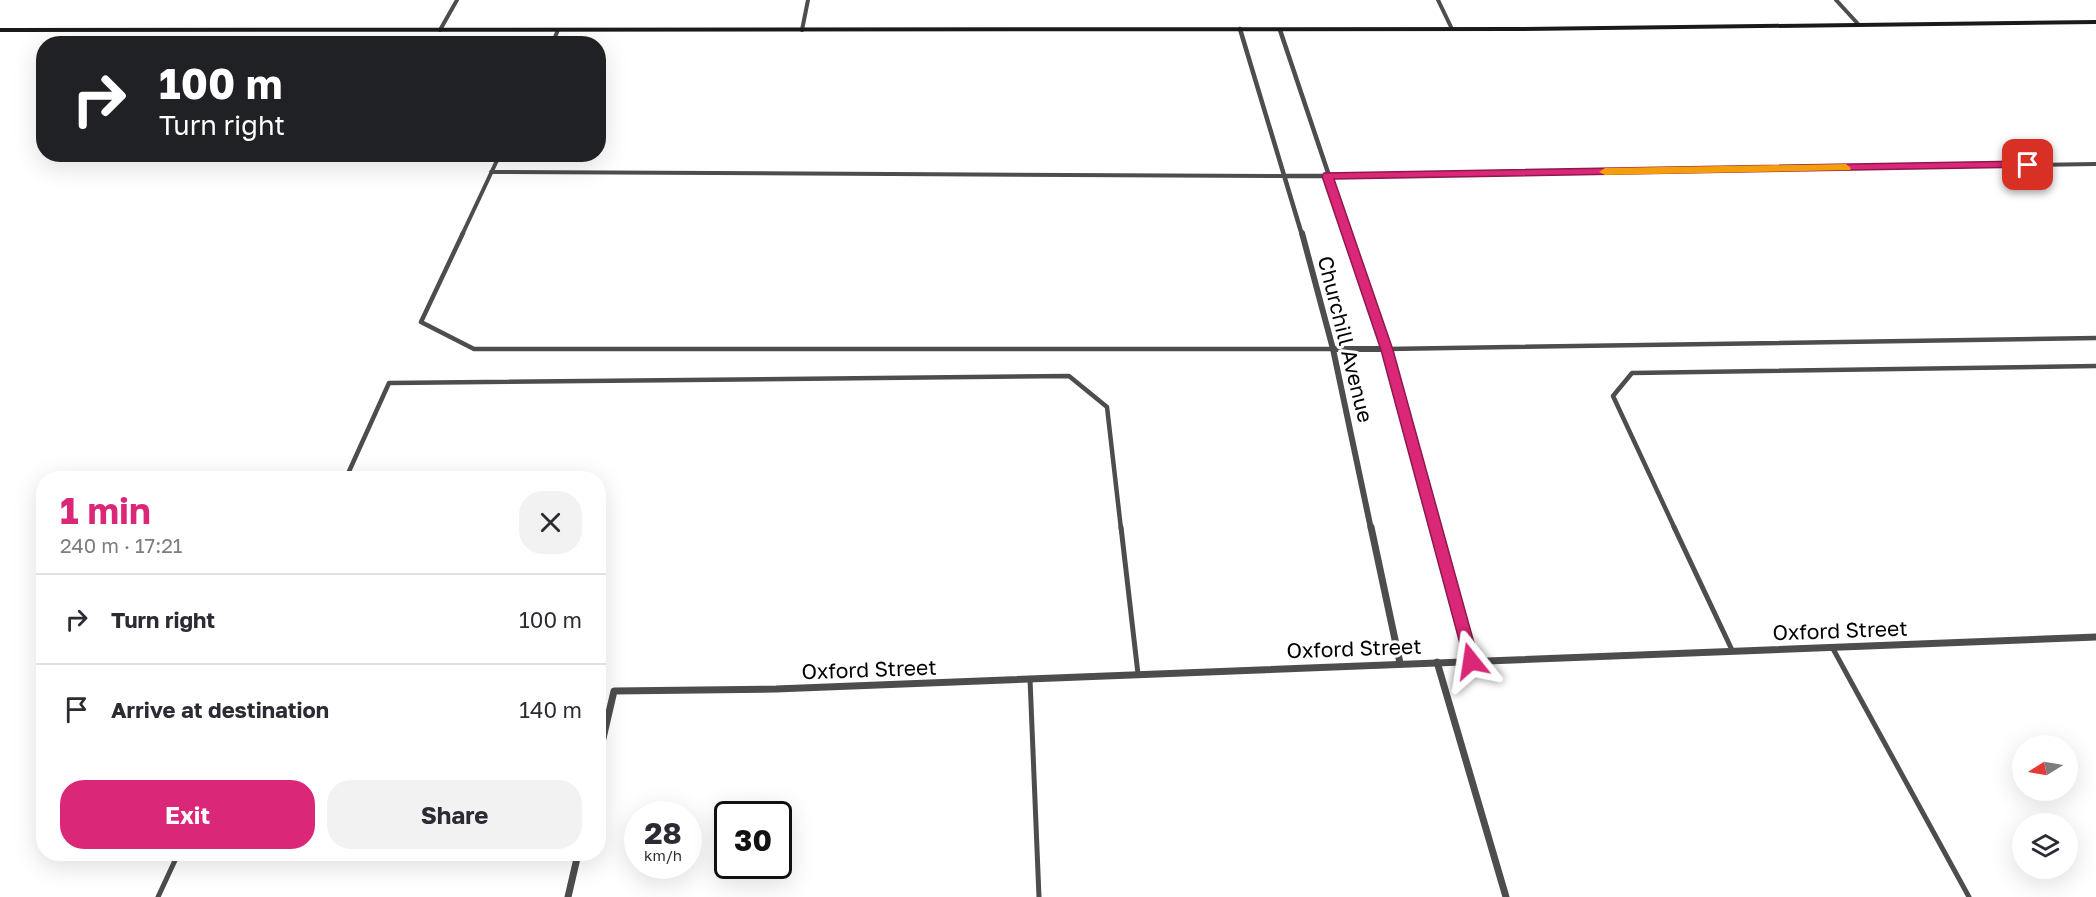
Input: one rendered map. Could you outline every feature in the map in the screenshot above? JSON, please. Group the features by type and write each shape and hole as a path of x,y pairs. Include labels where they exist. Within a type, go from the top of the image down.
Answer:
{"main road":[{"path":"0,30 1280,30 2096,22"}],"street":[{"name":"Churchill Avenue","path":"1240,29 1286,176 1333,350 1400,663"},
{"name":"Churchill Avenue","path":"1280,30 1387,350 1471,661"},
{"path":"1286,176 1328,176"},
{"path":"1333,350 1387,350"},
{"name":"Oxford Street","path":"606,726 614,691 776,689 2096,637"},
{"path":"1437,662 1506,897"},
{"path":"568,897 576,861"}],"lane":[{"path":"440,30 457,0"},
{"path":"802,30 808,0"},
{"path":"1438,0 1452,29"},
{"path":"1836,0 1859,25"},
{"path":"555,36 558,30"},
{"path":"496,162 421,322 474,349 1333,350"},
{"path":"1328,176 2096,164"},
{"path":"491,172 1286,176"},
{"path":"1387,350 2096,338"},
{"path":"1732,650 1613,396 1632,373 2096,366"},
{"path":"349,471 389,383 1069,376 1107,407 1138,674"},
{"path":"1832,646 1969,897"},
{"path":"1030,679 1039,897"},
{"path":"158,897 175,861"}],"slow traffic":[{"path":"1605,172 1846,168"}],"route":[{"path":"1471,661 1387,350 1328,176 2028,165"}]}
